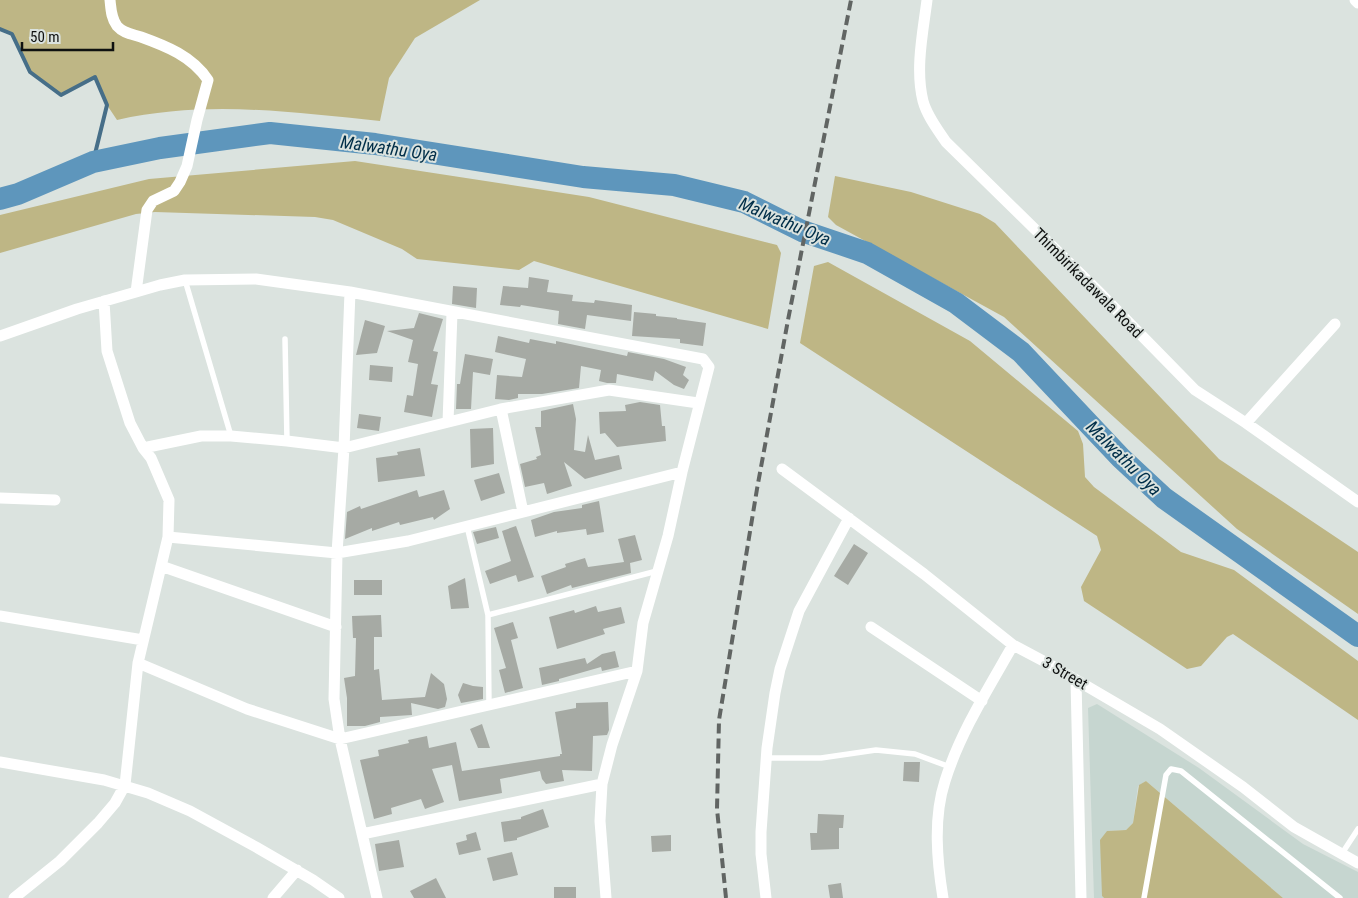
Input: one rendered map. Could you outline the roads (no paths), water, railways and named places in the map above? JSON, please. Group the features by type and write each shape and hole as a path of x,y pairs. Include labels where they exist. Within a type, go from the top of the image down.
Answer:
{"street":[{"path":"110,0 112,17 117,27 127,33 171,49 186,57 201,70 208,80 187,166 174,191 153,201 147,210 136,292"},
{"name":"Thimbirikadawala Road","path":"927,0 920,53 923,102 946,142 1099,292 1195,390 1246,423 1358,502"},
{"path":"1355,0 1358,3"},
{"path":"0,336 104,301 160,285 186,280 256,279 350,292 452,313 703,359 709,368 698,403 668,536 643,623 637,671 612,744 602,784 600,821 606,898"},
{"path":"350,292 344,448 336,553 334,700 340,739 377,898"},
{"path":"14,898 60,861 98,823 115,803 125,785 138,663 168,537 169,500 151,458 143,448 130,423 107,351 104,301"},
{"path":"448,422 452,313"},
{"path":"1246,423 1335,324"},
{"path":"143,448 201,436 231,436 344,448 501,409 609,390 698,403"},
{"path":"501,409 523,512"},
{"name":"3 Street","path":"782,469 924,574 1013,645 1160,729 1243,787 1294,827 1358,863"},
{"path":"168,537 336,553 408,541 682,472"},
{"path":"0,498 55,500"},
{"path":"766,898 761,854 766,758 775,693 799,611 849,518"},
{"path":"161,566 336,627"},
{"path":"0,616 143,640"},
{"path":"871,627 982,701"},
{"path":"943,898 938,864 939,814 944,782 959,745 1013,645"},
{"path":"138,663 247,709 340,739 637,671"},
{"path":"1076,680 1081,898"},
{"path":"0,762 125,785 162,798 190,811 298,870 338,898"},
{"path":"362,834 602,784"},
{"path":"273,898 298,870"}],"lane":[{"path":"186,280 231,436"},
{"path":"286,339 287,441"},
{"path":"467,526 488,615 489,705"},
{"path":"488,615 658,571"},
{"path":"766,758 821,758 876,750 915,754 950,767"},
{"path":"1144,898 1166,775 1171,768 1181,771 1340,898"},
{"path":"1341,854 1358,829"}],"waterway":[{"path":"0,29 12,34 30,72 61,95 95,77 107,105 93,162"},
{"name":"Malwathu Oya","path":"0,199 18,194 93,162 160,148 270,133 375,144 583,177 674,185 744,202 802,231 867,253 956,303 1021,352 1121,458 1164,498 1358,636"}],"railway":[{"path":"726,898 717,809 719,720 757,489 851,0"}]}
